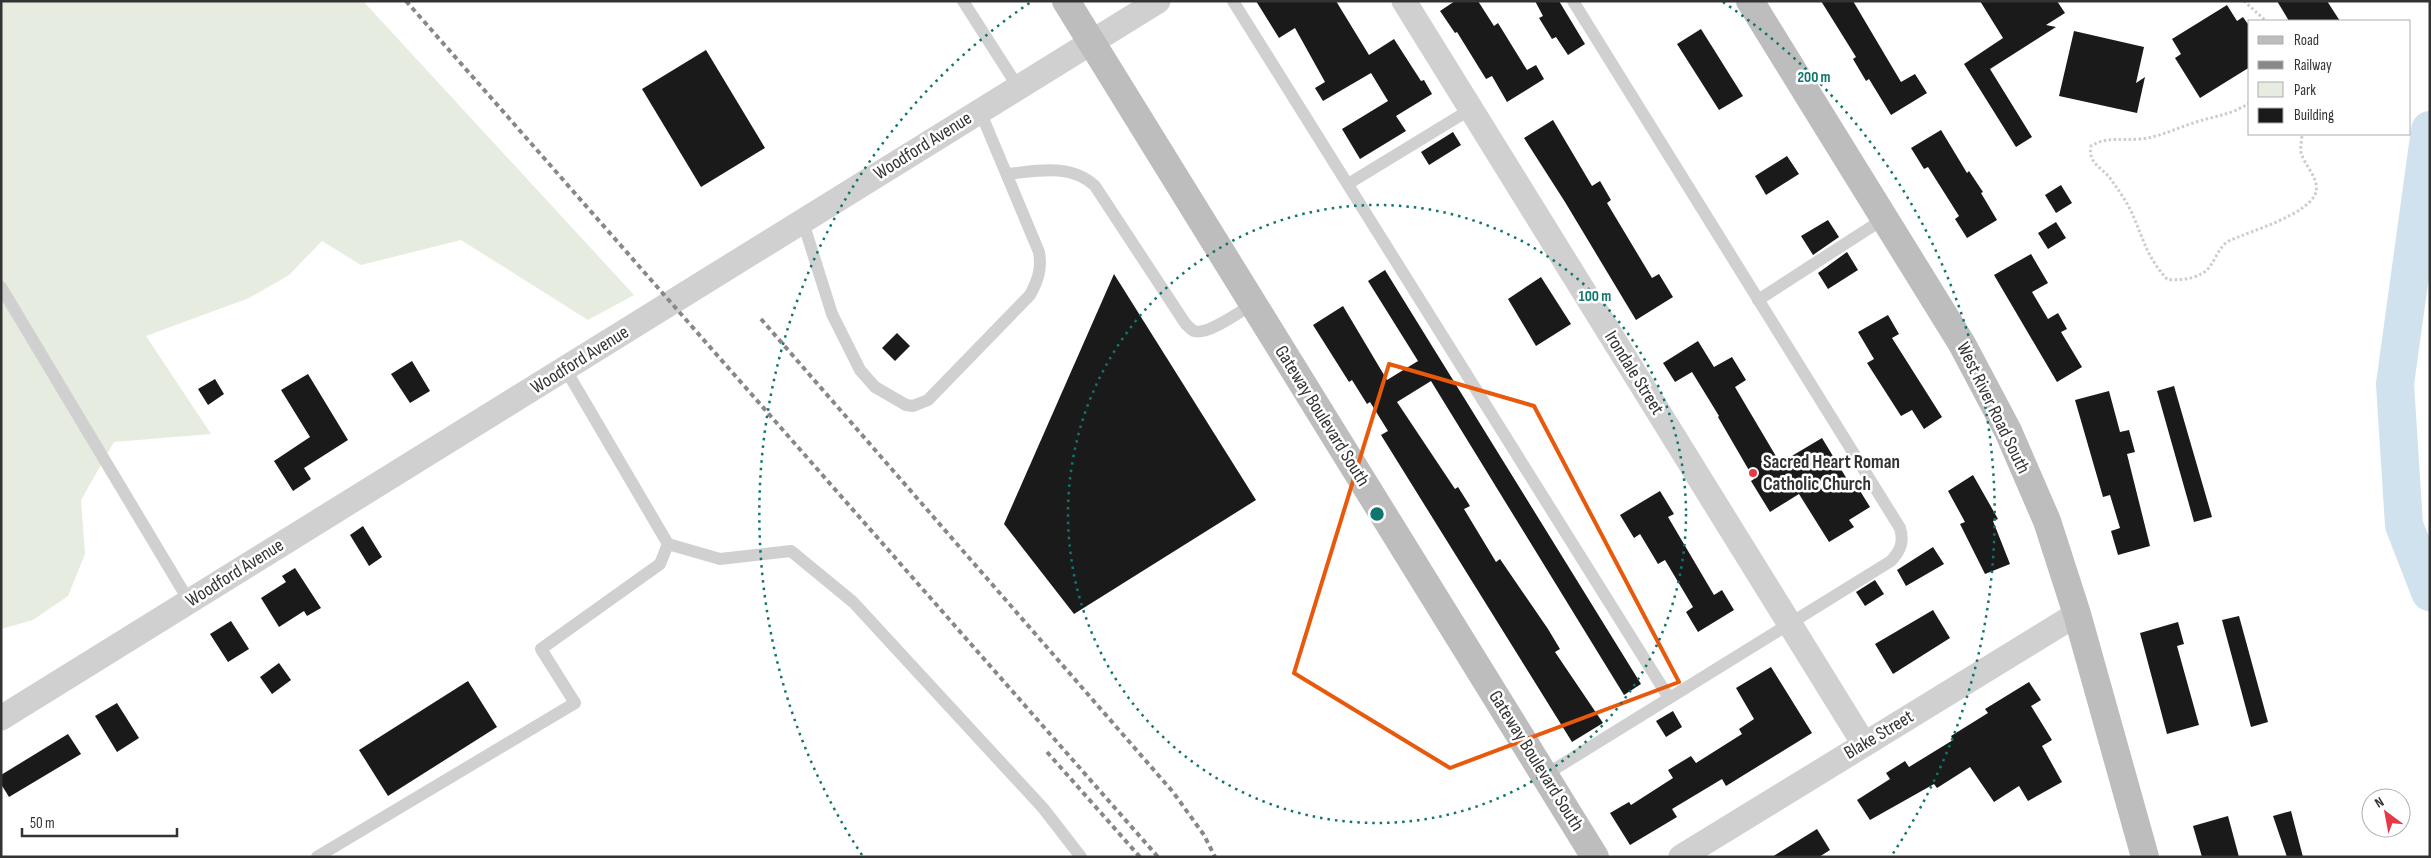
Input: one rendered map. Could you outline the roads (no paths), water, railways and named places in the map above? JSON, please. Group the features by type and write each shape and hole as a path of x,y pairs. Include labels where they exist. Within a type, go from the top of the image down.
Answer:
{"main road":[{"name":"Gateway Boulevard South","path":"1066,1 1595,857"},
{"name":"West River Road South","path":"1750,1 1962,344 2008,431 2046,521 2077,614 2145,857"}],"street":[{"name":"Irondale Street","path":"1404,1 1864,744"},
{"name":"Woodford Avenue","path":"1,718 566,370 1091,42 1145,4"},
{"name":"Blake Street","path":"1681,857 2077,614"}],"lane":[{"path":"963,1 1018,87"},
{"path":"1233,1 1669,698"},
{"path":"1545,775 1789,622 1891,561 1900,551 1903,537 1900,528 1573,1"},
{"path":"1348,184 1470,109"},
{"path":"803,222 832,314 860,370 874,387 914,406 928,400 1030,295 1039,278 1041,265 1039,252 980,111"},
{"path":"1007,174 1055,169 1085,176 1095,186 1185,323 1193,331 1200,332 1215,327 1253,304"},
{"path":"1758,300 1885,218"},
{"path":"1,288 189,601"},
{"path":"566,370 668,544 720,559 791,551 853,602 1043,808 1081,857"},
{"path":"317,857 575,703 541,650 660,564 668,544"}],"waterway":[{"path":"2430,130 2395,384 2404,525 2430,592"}],"railway":[{"path":"406,1 1158,857"},
{"path":"761,319 1173,792 1204,835 1215,857"},
{"path":"1047,752 1140,857"}],"place":[{"name":"Sacred Heart Roman Catholic Church","path":"1753,473"}]}
